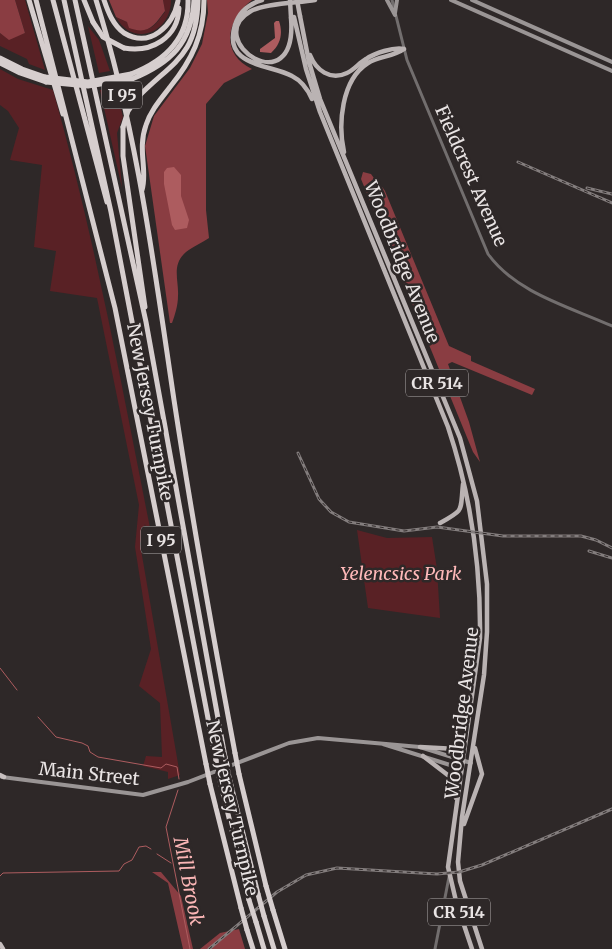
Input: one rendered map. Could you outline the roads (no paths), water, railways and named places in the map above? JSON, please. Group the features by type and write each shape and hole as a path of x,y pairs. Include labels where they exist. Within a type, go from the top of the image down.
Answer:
{"highway":[{"path":"29,0 60,109 67,122"},
{"name":"New Jersey Turnpike","path":"36,0 115,308 210,784 253,949"},
{"path":"53,0 75,76 104,195 111,212"},
{"name":"New Jersey Turnpike","path":"64,0 111,212 220,781 249,900 264,949"},
{"name":"New Jersey Turnpike","path":"75,0 146,322 225,757 258,894 274,949"},
{"path":"84,0 92,22 103,37 124,48 147,48 168,36 177,22 178,0"},
{"name":"New Jersey Turnpike","path":"96,0 124,102 141,192 192,511 239,774 266,886 285,949"},
{"path":"104,0 117,26 124,32 139,37 155,35 168,26 174,16 178,0"},
{"path":"132,76 150,66 175,45 184,28 188,0"},
{"path":"146,322 141,268 123,156 123,127 128,111 138,97 173,67 184,53 195,26 196,0"},
{"path":"0,63 20,73 46,79 88,82 132,76 163,63 180,48 189,29 196,0"},
{"path":"141,192 143,182 141,146 144,128 156,104 194,53 202,29 204,0"},
{"path":"0,58 22,70 46,79"},
{"path":"0,944 3,949"}],"main road":[{"path":"262,0 246,8 237,20 233,34 237,50 250,63 287,74 302,83 309,93 326,130"},
{"name":"Woodbridge Avenue","path":"290,0 316,87 460,438 475,493 487,584 487,632 484,675 460,835 458,862 460,880 482,949"},
{"name":"Woodbridge Avenue","path":"297,0 295,17 306,69 326,130 445,419 464,480 475,538 480,603 476,674 449,855 449,873 472,949"},
{"path":"295,17 291,42 279,58 270,62 258,61 250,57 242,49 238,30 242,20 250,12 262,8 315,0"},
{"path":"387,0 395,15"},
{"path":"395,15 397,0"},
{"path":"451,0 612,71"},
{"path":"472,0 612,62"},
{"path":"295,17 313,62 329,75 344,74 370,56 396,49 404,49"},
{"path":"351,174 341,134 342,111 347,92 359,71 365,65 404,49"},
{"path":"440,523 454,517 459,511 463,503 464,480"},
{"path":"420,747 458,749 463,744 466,736"},
{"name":"Main Street","path":"1,776 144,795 188,782 299,741 323,738 420,747 471,763"},
{"name":"Main Street","path":"376,742 450,765 464,762"},
{"path":"460,835 482,774 474,742"},
{"path":"423,756 449,776 454,788 456,805"},
{"path":"471,763 481,768"}],"street":[{"name":"Fieldcrest Avenue","path":"392,0 404,49 482,243 493,260 506,274 522,286 612,326"},
{"path":"435,949 449,873"}],"waterway":[{"name":"Mill Brook","path":"0,668 17,690"},
{"name":"Mill Brook","path":"38,717 56,737 82,743 88,746 90,752 98,757 161,768 166,764 177,767 179,779"},
{"name":"Mill Brook","path":"178,790 166,827 190,949"},
{"path":"0,876 3,873 119,871 124,864 132,860 139,847 146,846 151,849"},
{"path":"157,854 171,863"}],"railway":[{"path":"518,162 612,203"},
{"path":"587,188 612,194"},
{"path":"298,453 319,499 331,512 349,522 404,531 437,527 503,536 581,536 596,540 612,548"},
{"path":"589,551 612,558"},
{"path":"209,949 277,892 306,875 337,868 437,874 459,872 482,865 612,809"}],"park label":[{"name":"Yelencsics Park","path":"401,574"}]}
